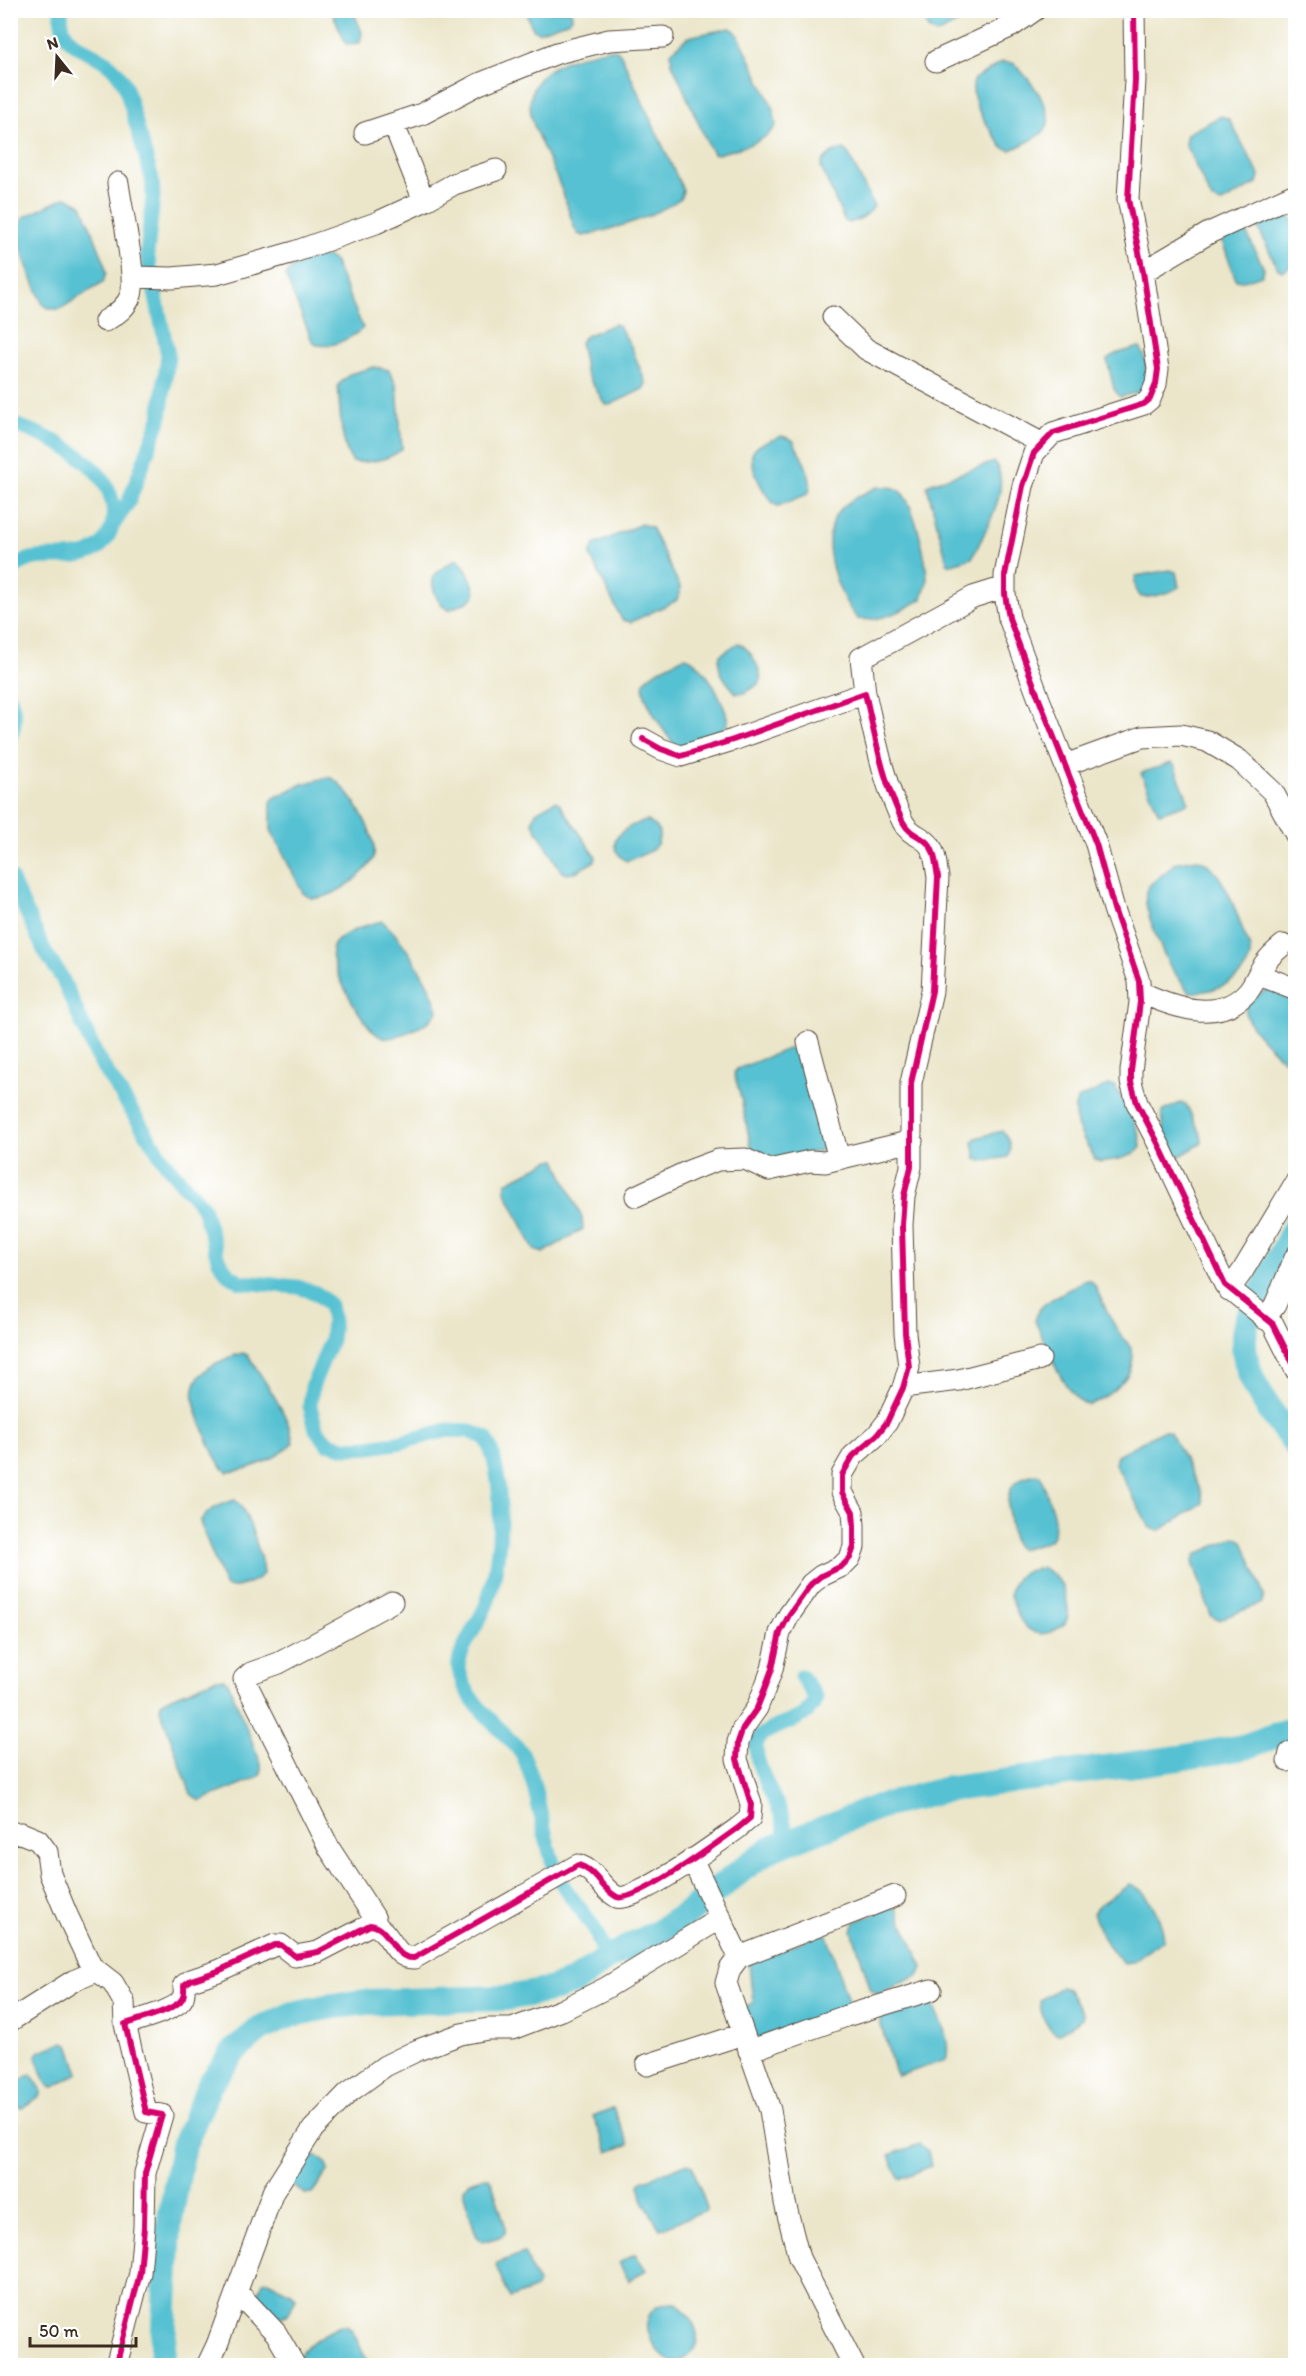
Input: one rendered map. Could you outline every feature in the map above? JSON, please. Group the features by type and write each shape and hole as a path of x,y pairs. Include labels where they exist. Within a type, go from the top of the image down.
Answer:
{"street":[{"path":"936,61 1012,26 1035,10"},
{"path":"1134,10 1136,80 1128,199 1143,272 1158,369 1156,384 1150,399 1144,404 1053,433 1041,443 1029,465 1023,486 1005,587 1006,605 1014,632 1098,850 1114,909 1137,974 1140,992 1131,1071 1134,1093 1219,1274 1231,1292 1276,1329 1296,1370"},
{"path":"365,133 422,114 479,84 557,53 609,40 663,37"},
{"path":"394,125 424,201"},
{"path":"136,277 172,278 217,273 294,252 376,223 454,184 496,170"},
{"path":"105,321 125,306 136,277 118,183"},
{"path":"1143,272 1209,233 1293,195"},
{"path":"833,317 866,349 1041,443"},
{"path":"125,2024 146,2018 180,2003 184,1996 184,1985 191,1980 218,1971 266,1947 282,1945 295,1956 318,1952 370,1925 382,1930 401,1956 406,1959 414,1958 578,1865 591,1872 610,1892 623,1898 648,1889 750,1818 751,1804 737,1759 738,1742 765,1688 780,1633 789,1615 811,1584 821,1576 842,1566 850,1558 854,1547 854,1519 853,1512 842,1492 842,1475 853,1456 877,1435 887,1422 903,1387 909,1367 905,1333 902,1225 904,1196 911,1167 911,1083 932,991 938,877 930,846 910,833 882,767 861,658 973,597 1005,587"},
{"path":"643,739 661,750 681,756 733,741 866,693"},
{"path":"1065,765 1142,737 1181,735 1207,741 1239,760 1273,792 1296,835"},
{"path":"1140,992 1170,1006 1193,1010 1209,1010 1232,1003 1247,992 1266,962 1283,945"},
{"path":"1259,975 1296,989"},
{"path":"808,1042 839,1159"},
{"path":"636,1196 718,1160 745,1159 769,1170 810,1161 825,1162 912,1141"},
{"path":"1231,1292 1296,1182"},
{"path":"1263,1318 1275,1305 1296,1256"},
{"path":"903,1387 959,1380 1040,1359"},
{"path":"377,1926 374,1917 329,1848 244,1679 251,1673 279,1662 392,1602"},
{"path":"10,1834 21,1833 38,1840 47,1852 50,1874 91,1966 113,1983 124,2002 125,2024 146,2112 162,2115 145,2173 140,2273 116,2366"},
{"path":"693,1859 739,1957"},
{"path":"854,2366 799,2258 785,2203 770,2110 726,1983 730,1969 739,1957 895,1896"},
{"path":"207,2366 217,2346 273,2192 312,2129 348,2093 385,2066 418,2050 461,2034 488,2029 512,2029 562,2010 606,1988 718,1912"},
{"path":"10,2020 73,1981 97,1971"},
{"path":"647,2065 846,2016 931,1990"},
{"path":"237,2292 276,2333 295,2366"}],"water":[{"path":"335,11 353,11 362,32 360,43 346,44 333,14"},
{"path":"525,11 571,11 572,18 538,32 533,29"},
{"path":"921,11 973,11 971,16 937,34 928,29"},
{"path":"730,28 741,40 773,108 776,125 759,141 718,154 713,153 709,147 672,63 671,52 688,37"},
{"path":"608,49 617,50 621,55 683,190 681,198 646,217 583,236 578,234 574,227 539,139 534,126 530,101 533,89 540,78 554,67 571,59"},
{"path":"1002,62 1013,63 1026,76 1045,105 1048,114 1048,123 1041,134 1011,150 1003,148 977,107 974,98 974,79"},
{"path":"1221,116 1229,119 1259,175 1257,183 1222,203 1212,200 1185,144 1187,134"},
{"path":"844,149 874,206 863,217 848,223 844,220 821,167 826,157"},
{"path":"66,197 82,205 104,261 106,274 103,282 60,309 51,309 43,305 25,260 21,248 20,225 24,217"},
{"path":"1286,208 1295,226 1295,264 1282,271 1277,267 1256,223"},
{"path":"1241,229 1246,231 1264,269 1262,275 1244,281 1236,280 1222,241 1225,236"},
{"path":"327,256 334,261 363,328 346,339 332,344 319,345 313,343 286,277 297,264"},
{"path":"614,324 619,326 631,346 646,384 643,389 610,405 605,404 586,373 580,342 586,336"},
{"path":"1139,347 1145,362 1144,386 1142,391 1120,397 1114,389 1107,360 1115,354"},
{"path":"374,367 389,370 397,387 402,449 379,460 353,462 345,447 343,437 338,385 350,374"},
{"path":"782,436 793,440 808,474 810,488 808,494 778,506 764,490 755,473 752,457 758,446"},
{"path":"994,462 1001,483 995,510 989,524 972,558 948,565 927,486"},
{"path":"878,487 897,489 909,504 922,546 927,581 922,599 883,617 858,619 843,597 837,583 829,540 831,527 840,510 849,502"},
{"path":"641,524 651,527 680,587 680,594 676,601 631,622 622,620 590,555 594,545"},
{"path":"455,560 459,560 467,572 475,595 469,601 449,610 438,601 433,589 433,578 435,574"},
{"path":"1170,570 1176,572 1179,587 1161,595 1141,597 1135,588 1136,576"},
{"path":"738,643 751,655 760,672 760,683 744,693 736,693 722,676 719,666 720,655"},
{"path":"684,657 691,659 713,684 724,706 728,724 706,740 680,749 669,737 650,707 644,683 662,668"},
{"path":"1171,763 1174,765 1189,803 1159,813 1141,773"},
{"path":"329,777 344,789 360,811 371,836 374,855 371,862 357,877 338,891 319,898 311,898 303,893 271,830 271,802 274,798 302,784"},
{"path":"555,801 559,803 596,857 595,861 567,874 561,871 532,822 536,812"},
{"path":"647,821 658,830 656,846 626,861 618,854 615,847 619,835 631,826"},
{"path":"1197,859 1206,863 1213,870 1226,889 1250,949 1245,968 1230,982 1209,990 1189,992 1164,955 1146,904 1146,895 1150,885 1168,871 1174,863"},
{"path":"382,921 398,938 415,963 430,989 438,1011 421,1026 388,1038 381,1037 374,1032 357,1010 341,980 332,954 333,946 348,933"},
{"path":"1272,988 1295,997 1295,1067 1291,1067 1262,1039 1246,1015 1247,1005 1261,993"},
{"path":"790,1048 798,1051 825,1145 820,1151 760,1163 752,1152 734,1073 737,1069"},
{"path":"1108,1085 1115,1086 1135,1123 1141,1147 1128,1156 1100,1162 1095,1159 1079,1130 1075,1106 1078,1099"},
{"path":"1180,1103 1186,1104 1201,1135 1202,1143 1177,1158 1168,1143 1163,1111"},
{"path":"1002,1131 1009,1143 1008,1157 982,1161 976,1159 973,1142 976,1138"},
{"path":"550,1160 556,1160 582,1218 583,1229 543,1253 534,1250 505,1190 506,1183"},
{"path":"1090,1280 1116,1328 1131,1348 1133,1360 1131,1369 1120,1384 1113,1391 1089,1405 1081,1402 1065,1383 1035,1321 1036,1315 1046,1303 1083,1281"},
{"path":"243,1353 248,1355 281,1409 291,1431 293,1443 280,1454 262,1463 227,1472 214,1455 198,1414 194,1395 195,1386 198,1378 206,1370 223,1360"},
{"path":"1164,1430 1170,1432 1201,1491 1203,1503 1159,1531 1150,1528 1115,1464 1117,1455"},
{"path":"1038,1474 1054,1516 1054,1532 1046,1542 1020,1549 1013,1541 1008,1498 1016,1482"},
{"path":"235,1500 249,1523 263,1574 246,1584 226,1587 200,1522 215,1508"},
{"path":"1235,1537 1243,1541 1264,1595 1262,1603 1218,1620 1211,1616 1193,1562 1197,1554"},
{"path":"1043,1568 1055,1576 1062,1587 1067,1601 1068,1616 1062,1626 1054,1631 1041,1634 1024,1625 1010,1594 1011,1588 1021,1574"},
{"path":"215,1679 224,1679 228,1682 261,1764 261,1773 257,1778 200,1801 191,1794 160,1709 161,1703 165,1700"},
{"path":"1129,1885 1136,1887 1148,1898 1157,1915 1164,1939 1133,1961 1123,1964 1101,1935 1093,1913 1100,1904"},
{"path":"890,1907 896,1908 923,1967 920,1975 878,1994 871,1990 852,1930 855,1922"},
{"path":"822,1933 827,1935 850,2007 756,2043 742,2010 753,2003 749,1964"},
{"path":"1061,1987 1067,1989 1083,2013 1083,2018 1058,2034 1044,2020 1040,2000"},
{"path":"929,1999 946,2036 946,2060 898,2076 893,2067 880,2021 882,2014"},
{"path":"64,2042 69,2045 79,2073 52,2088 44,2078 36,2056 38,2052"},
{"path":"31,2074 41,2089 41,2095 23,2108 17,2108 11,2099 11,2086"},
{"path":"613,2108 629,2144 608,2152 593,2116"},
{"path":"920,2144 928,2152 931,2166 899,2179 889,2155"},
{"path":"315,2155 326,2163 329,2170 312,2193 305,2194 294,2187 292,2181 310,2156"},
{"path":"688,2163 692,2166 707,2208 660,2229 643,2201 639,2185 642,2181"},
{"path":"484,2177 489,2178 492,2183 505,2225 505,2233 482,2242 476,2235 464,2188 470,2182"},
{"path":"524,2253 538,2284 536,2288 510,2298 496,2266 497,2263"},
{"path":"635,2254 646,2270 629,2281 619,2263"},
{"path":"268,2281 296,2298 289,2313 282,2317 274,2315 257,2297 263,2282"},
{"path":"677,2303 691,2320 697,2336 692,2351 673,2363 655,2347 648,2327 649,2317 653,2310 663,2304"},
{"path":"342,2325 347,2325 352,2330 369,2365 301,2365 300,2355 313,2341"}],"waterway":[{"path":"61,10 64,32 69,39 110,65 125,85 152,179 153,196 147,254 168,355 160,418 129,501 113,525"},
{"path":"10,426 15,425 48,438 82,458 106,485 112,502 113,520 106,539 91,552 78,556 31,559 10,569"},
{"path":"10,699 14,718 10,737"},
{"path":"10,877 45,952 62,978 97,1057 166,1164 203,1207 218,1259 228,1274 241,1282 298,1287 316,1293 330,1305 333,1322 331,1340 312,1387 310,1406 316,1429 327,1443 346,1448 369,1447 402,1442 447,1430 469,1431 486,1438 493,1456 500,1497 499,1542 487,1603 461,1654 459,1669 472,1698 523,1755 533,1783 555,1869 563,1886 595,1930 604,1960"},
{"path":"1296,1226 1247,1320 1244,1337 1249,1371 1256,1387 1296,1445"},
{"path":"787,1842 783,1819 760,1768 756,1748 763,1734 797,1719 812,1707 816,1698 801,1676"},
{"path":"162,2366 169,2225 183,2147 210,2084 235,2050 260,2029 293,2014 327,2007 367,2002 506,1998 546,1991 574,1982 604,1960 656,1933 691,1911 771,1849 878,1807 943,1790 1244,1747 1296,1728"}],"cycle path":[{"path":"1134,10 1135,80 1128,199 1143,272 1158,369 1156,384 1150,399 1144,404 1053,433 1034,453 1023,486 1005,575 1005,594 1009,618 1096,844 1114,909 1139,981 1140,1002 1131,1071 1131,1082 1137,1103 1225,1285 1273,1324 1296,1370"},
{"path":"116,2366 140,2273 145,2173 162,2115 146,2112 125,2024 172,2007 182,1999 184,1985 191,1980 218,1971 275,1945 281,1945 295,1956 318,1952 370,1925 383,1931 401,1954 414,1958 578,1865 589,1871 611,1894 617,1897 626,1897 641,1891 677,1870 750,1818 751,1804 737,1759 738,1742 743,1728 757,1708 772,1669 780,1633 789,1615 811,1584 821,1576 842,1566 850,1558 854,1547 853,1512 842,1492 842,1475 853,1456 877,1435 887,1422 903,1388 909,1367 905,1333 902,1225 904,1196 911,1167 911,1083 932,991 938,877 935,857 927,842 906,827 896,807 880,759 865,693 681,756 643,739"}]}
